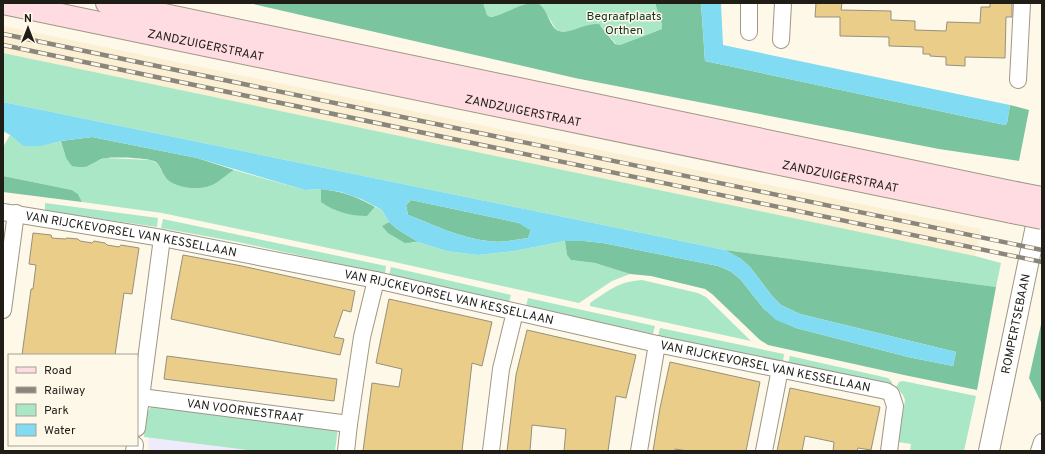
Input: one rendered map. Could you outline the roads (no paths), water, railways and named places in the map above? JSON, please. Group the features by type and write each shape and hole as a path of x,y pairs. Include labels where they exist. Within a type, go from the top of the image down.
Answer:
{"main road":[{"name":"ZANDZUIGERSTRAAT","path":"3,3 1014,202 1042,197"},
{"name":"ZANDZUIGERSTRAAT","path":"107,3 1014,202 1042,218"}],"street":[{"path":"749,3 749,32"},
{"path":"781,40 783,3"},
{"path":"1018,80 1022,3"},
{"name":"ROMPERTSEBAAN","path":"989,451 1042,197"},
{"path":"3,310 10,212"},
{"name":"VAN RIJCKEVORSEL VAN KESSELLAAN","path":"10,212 162,238 376,280 657,344 780,368 886,391 891,394 895,406 889,451"},
{"path":"138,420 162,238"},
{"path":"346,451 362,337 376,280"},
{"path":"491,451 501,369 515,312"},
{"path":"639,451 657,344"},
{"path":"764,451 780,368"},
{"name":"VAN VOORNESTRAAT","path":"141,397 349,424"},
{"path":"1039,451 1042,442"}],"water":[{"path":"701,3 721,3 723,45 1010,105 1007,123 1005,125 705,61"},
{"path":"3,102 725,250 741,259 750,267 781,305 800,314 956,352 953,366 908,357 796,328 776,320 764,309 740,279 730,271 718,266 603,243 584,241 565,241 514,251 478,255 447,251 418,242 397,229 389,222 382,210 361,199 341,192 321,189 305,190 197,158 92,137 61,141 42,146 23,146 3,131","holes":["411,200 519,223 531,231 528,238 498,242 488,241 447,231 408,215 406,205"]}],"railway":[{"path":"3,34 1042,250"},
{"path":"3,45 1042,262"}],"park label":[{"name":"Begraafplaats Orthen","path":"624,23"}]}
